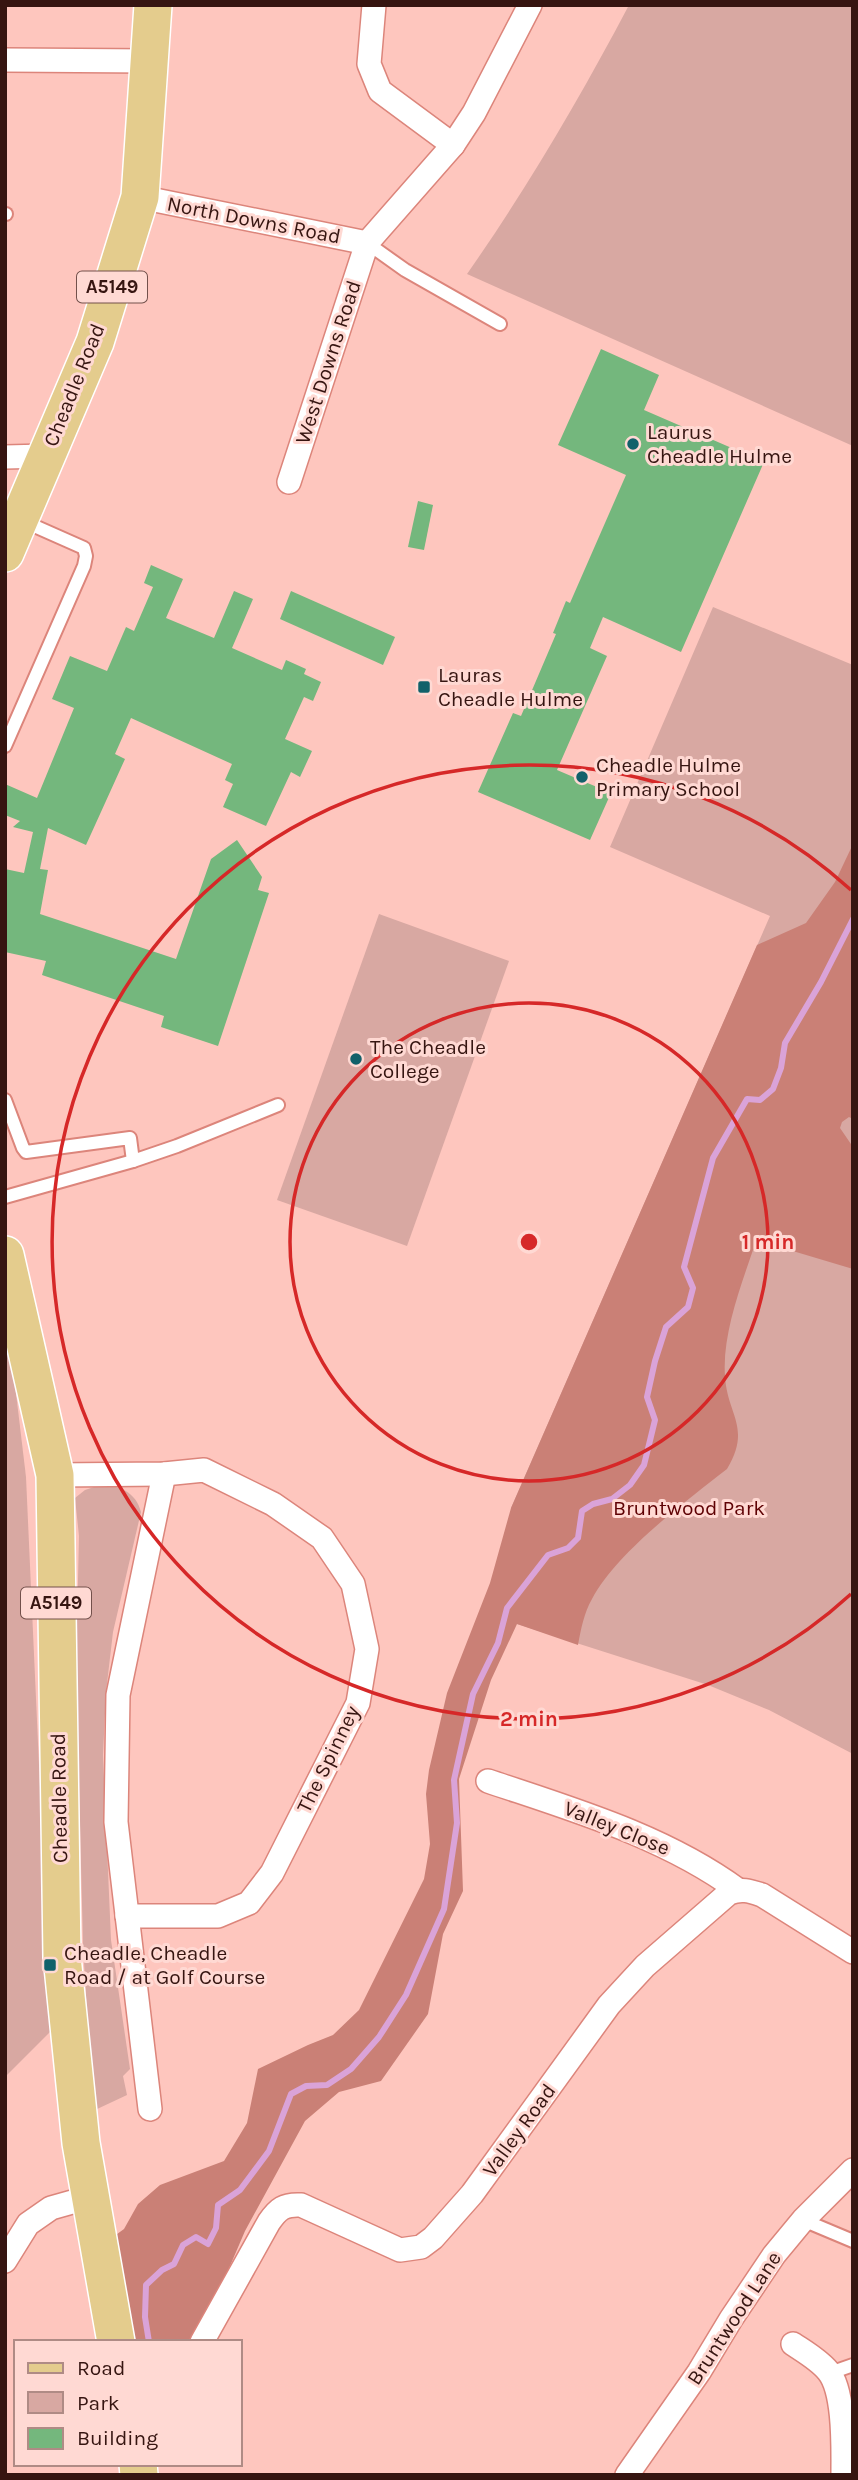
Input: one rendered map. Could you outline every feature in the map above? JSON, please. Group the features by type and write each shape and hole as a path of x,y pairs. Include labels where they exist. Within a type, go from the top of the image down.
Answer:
{"main road":[{"name":"Cheadle Road","path":"5,553 95,342 140,197 153,5"},
{"name":"Cheadle Road","path":"5,1255 55,1475 62,1957 81,2143 117,2340"}],"street":[{"path":"374,5 369,64 380,91 453,145"},
{"path":"368,243 453,145 474,113 530,5"},
{"path":"5,60 151,61"},
{"name":"North Downs Road","path":"140,197 368,243"},
{"name":"West Downs Road","path":"289,482 368,243"},
{"path":"5,457 45,456"},
{"name":"The Spinney","path":"55,1475 164,1474 204,1470 273,1504 322,1538 353,1584 367,1649 358,1703 272,1873 249,1903 218,1916 127,1916"},
{"path":"150,2109 116,1822 118,1695 164,1474"},
{"name":"Valley Close","path":"488,1781 565,1807 669,1848 707,1867 738,1890"},
{"path":"738,1890 762,1895 853,1952"},
{"name":"Valley Road","path":"203,2340 269,2222 277,2211 288,2204 301,2205 400,2250 421,2246 433,2238 472,2194 615,1998 645,1966 729,1893 738,1890"},
{"name":"Bruntwood Lane","path":"627,2475 699,2372 774,2255 803,2220 853,2170"},
{"path":"5,2261 29,2224 51,2208 90,2197"},
{"path":"793,2344 820,2362 830,2373 836,2386 843,2430 843,2475"}],"lane":[{"path":"368,243 405,270 500,324"},
{"path":"5,746 86,556 84,548 20,520"},
{"path":"5,1100 26,1152 130,1138 133,1161"},
{"path":"5,1197 133,1161 278,1105"},
{"path":"803,2220 853,2241"},
{"path":"830,2373 853,2365"}],"green space":[{"path":"629,5 853,5 853,446 467,274 552,142"},
{"name":"Bruntwood Park","path":"713,607 853,665 853,1754 769,1710 708,1685 517,1624 511,1508 770,916 610,847"},
{"path":"379,914 509,961 407,1246 277,1200"},
{"path":"10,1343 26,1477 51,2031 5,2077 5,1348"},
{"path":"100,1485 114,1486 126,1491 135,1499 141,1512 113,1632 106,1692 103,1755 111,1940 130,2069 123,2076 127,2095 95,2110 83,1944 76,1666 79,1536 75,1498 85,1490"}],"shaded area":[{"path":"853,844 853,1119 849,1117 842,1122 840,1128 853,1147 853,1269 776,1246 753,1250 733,1312 726,1345 725,1376 738,1431 738,1442 727,1469 653,1529 603,1581 589,1604 578,1645 517,1624 491,1680 459,1779 463,1891 443,1934 428,2014 381,2081 339,2092 305,2121 245,2231 227,2273 191,2340 133,2340 113,2237 124,2229 138,2204 160,2185 224,2161 247,2123 258,2069 333,2035 359,2010 424,1879 430,1844 426,1794 447,1693 490,1583 511,1508 757,945 806,923 835,882"}],"building":[{"path":"601,349 659,375 644,410 764,462 681,652 603,617 590,648 607,656 557,770 611,793 590,840 478,792 513,713 521,716 556,634 553,633 566,601 570,603 626,475 558,445"},
{"path":"418,501 433,505 424,550 408,547"},
{"path":"151,565 183,579 166,618 214,638 234,591 253,599 232,648 282,670 286,660 306,669 304,674 321,682 313,701 304,697 285,739 312,751 300,777 291,772 266,826 223,807 233,784 225,780 232,764 131,718 115,754 125,759 86,845 48,828 40,869 48,870 40,914 176,959 211,859 237,840 262,877 258,890 269,893 218,1046 161,1027 164,1016 42,975 46,961 5,952 5,869 24,873 33,832 13,827 20,821 5,815 5,784 37,798 74,708 52,699 70,656 107,671 126,627 134,631 153,587 144,583"},
{"path":"291,591 395,637 383,665 280,619"}],"waterway":[{"path":"149,2340 145,2317 146,2285 162,2270 174,2264 183,2245 196,2237 208,2244 216,2228 218,2205 240,2190 269,2151 291,2094 306,2086 327,2085 351,2069 379,2037 406,1995 444,1909 457,1823 454,1780 473,1694 498,1643 507,1608 548,1555 568,1548 578,1538 582,1511 593,1504 612,1499 630,1485 644,1465 655,1420 647,1397 655,1361 666,1327 688,1307 693,1288 684,1267 713,1158 747,1099 760,1100 773,1089 781,1068 785,1043 821,982 853,919"}],"place":[{"name":"Laurus Cheadle Hulme","path":"633,444"},
{"name":"Lauras Cheadle Hulme","path":"424,687"},
{"name":"Cheadle Hulme Primary School","path":"582,777"},
{"name":"The Cheadle College","path":"356,1059"},
{"name":"Cheadle, Cheadle Road / at Golf Course","path":"50,1965"}]}
